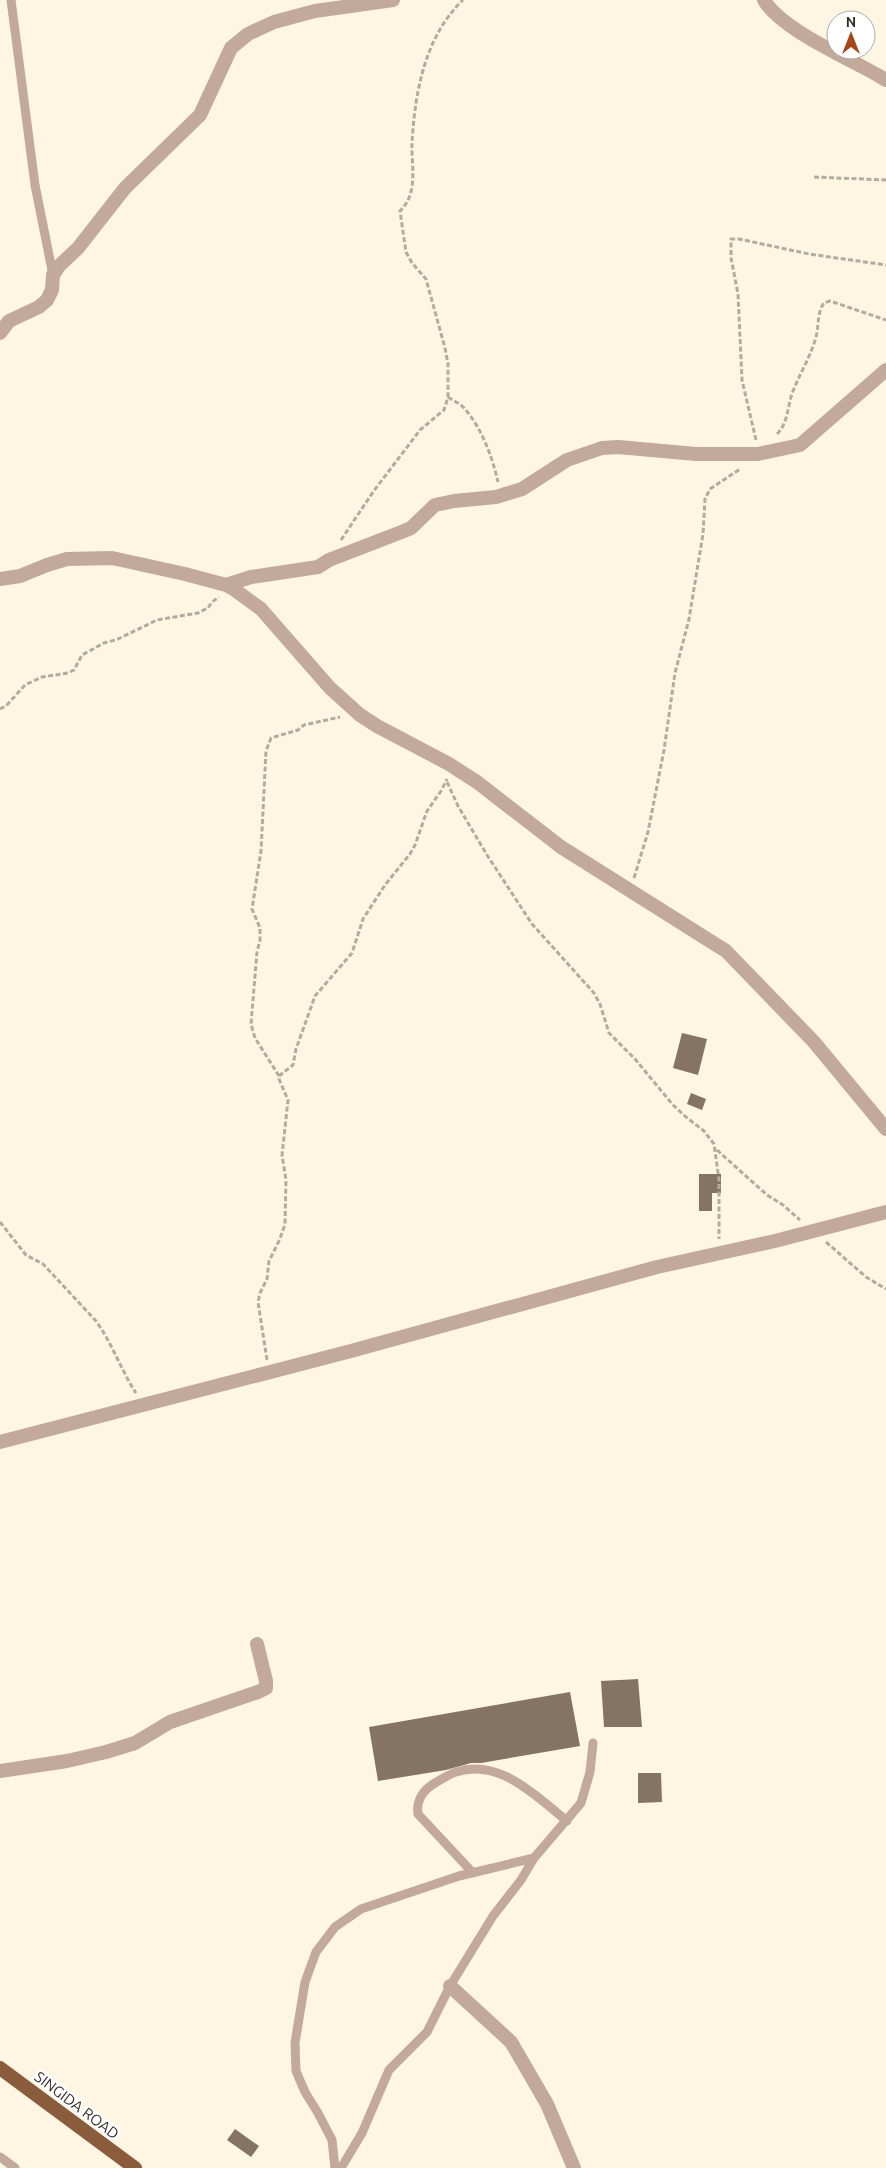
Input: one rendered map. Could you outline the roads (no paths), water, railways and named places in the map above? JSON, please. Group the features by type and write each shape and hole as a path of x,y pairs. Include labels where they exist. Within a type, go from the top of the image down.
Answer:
{"highway":[{"name":"SINGIDA ROAD","path":"0,2068 135,2168"}],"street":[{"path":"0,333 5,322 39,307 46,300 52,290 53,275 59,266 78,248 125,188 200,116 231,48 248,34 274,22 315,11 393,0"},
{"path":"764,0 774,14 787,23 853,63 886,80"},
{"path":"231,587 251,578 318,567 329,560 404,532 435,505 454,500 496,497 522,489 567,460 602,448 618,447 696,454 757,448 778,451 800,445 886,370"},
{"path":"0,579 20,576 47,564 67,560 112,558 231,587 261,609 330,688 360,715 478,782 561,847 726,951 814,1042 886,1129"},
{"path":"0,1442 268,1373 657,1267 775,1241 886,1212"},
{"path":"0,1771 67,1761 106,1752 135,1743 170,1722 258,1692 266,1688 266,1681 257,1644"},
{"path":"450,1986 511,2042 547,2104 574,2168"}],"lane":[{"path":"11,0 35,185 53,275"},
{"path":"341,2168 362,2133 388,2070 427,2032 450,1986 493,1916 534,1858 581,1803 590,1772 593,1743"},
{"path":"474,1873 418,1814 420,1796 432,1785 455,1772 473,1769 498,1772 516,1780 567,1821"},
{"path":"335,2168 332,2140 296,2072 295,2043 303,1991 316,1952 335,1927 361,1909 431,1885 534,1858"},
{"path":"0,2157 15,2168"}]}
